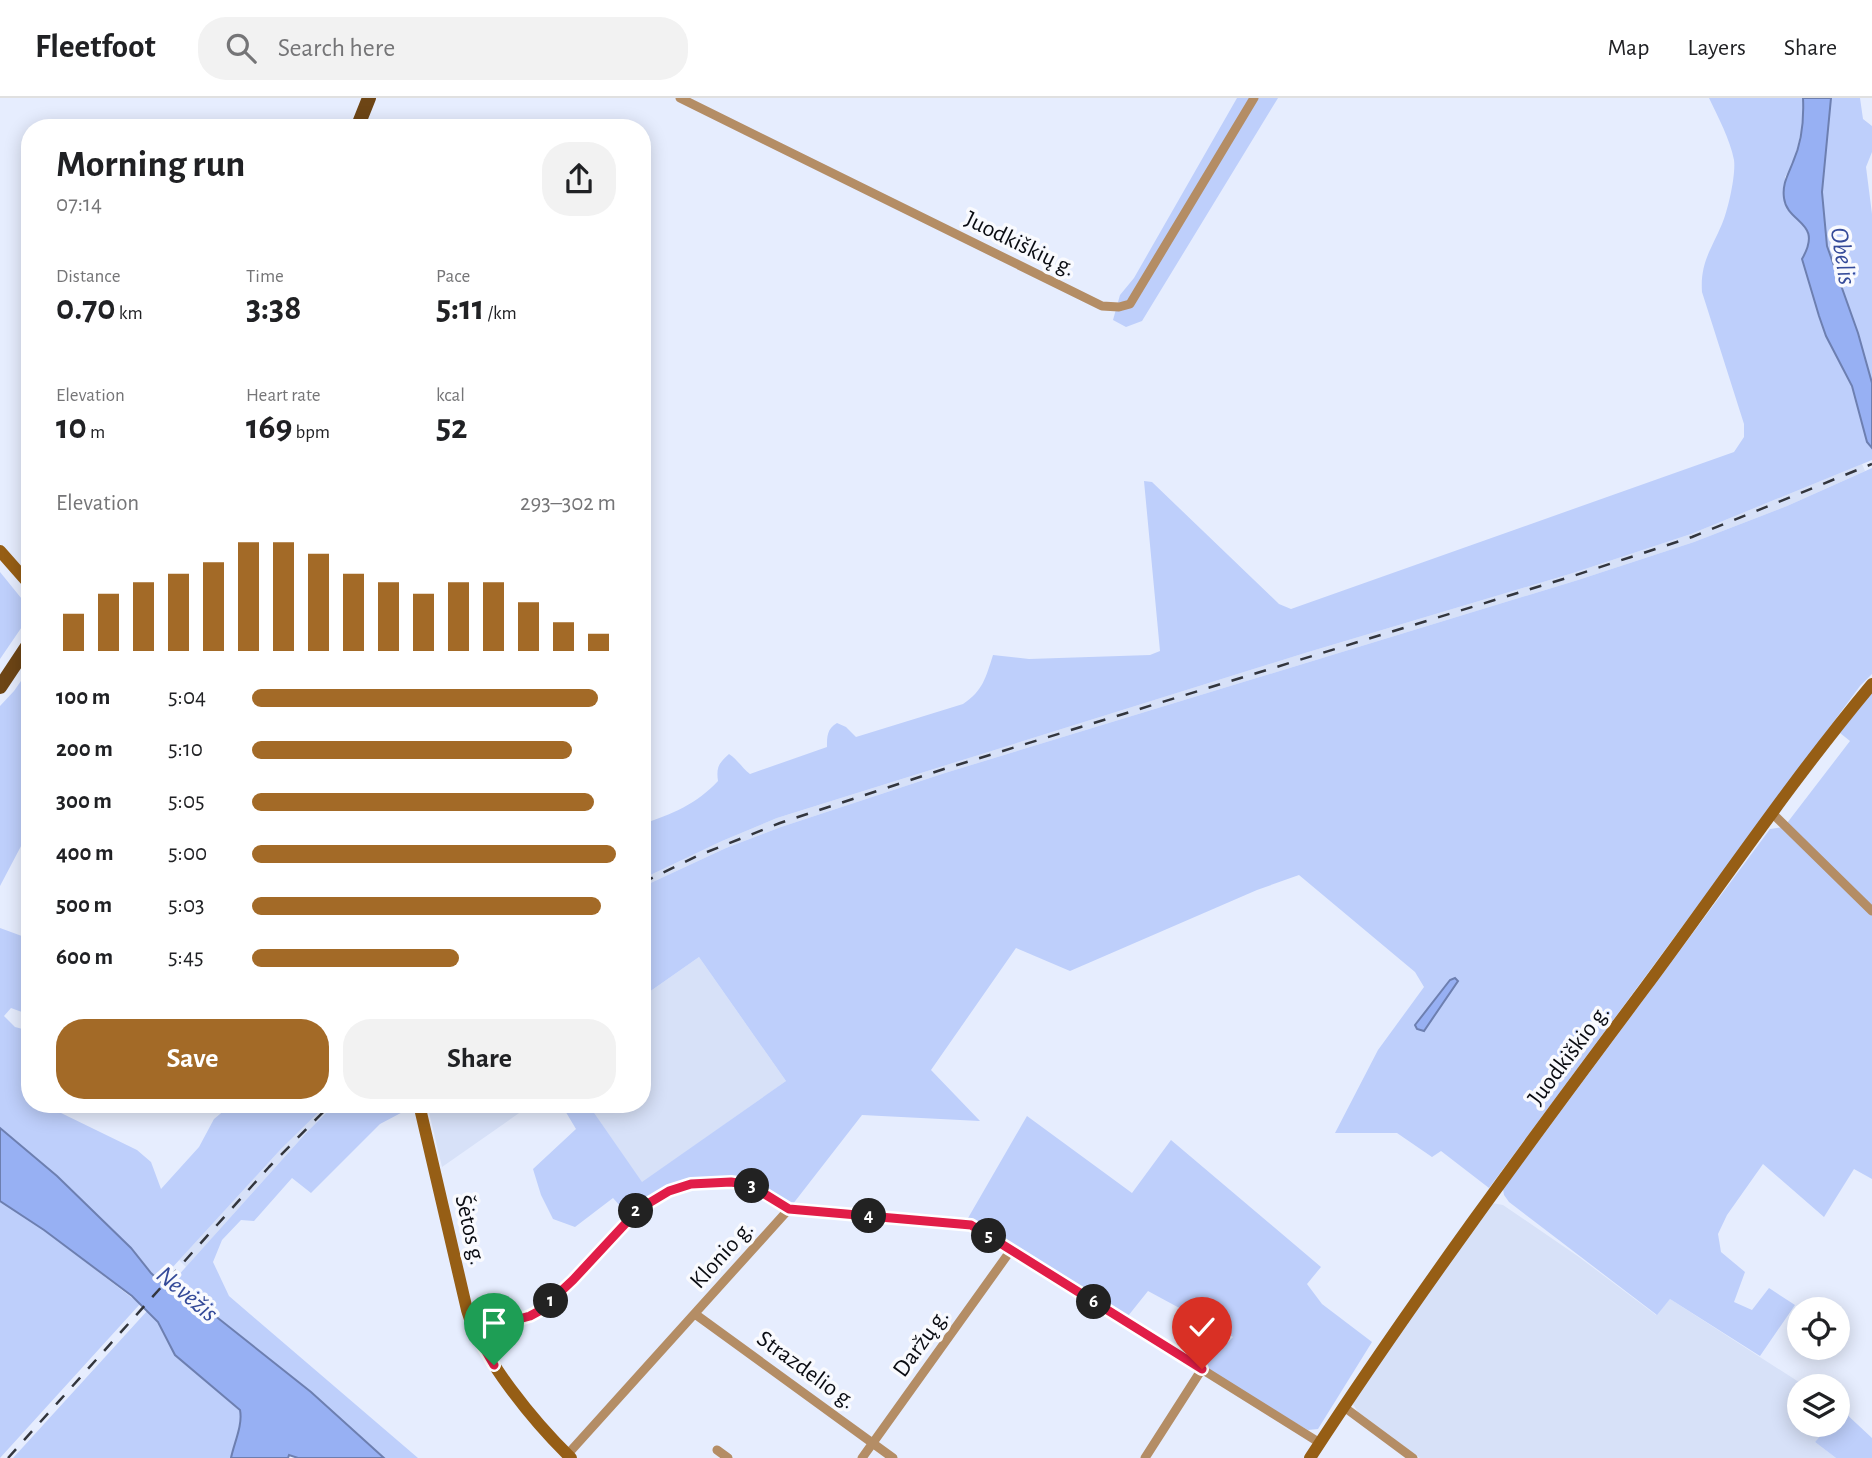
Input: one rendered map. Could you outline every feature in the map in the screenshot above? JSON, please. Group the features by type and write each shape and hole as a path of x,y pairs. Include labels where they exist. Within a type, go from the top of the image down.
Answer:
{"main road":[{"path":"361,119 369,98"},
{"path":"0,687 21,656"}],"street":[{"name":"Juodkiškių g.","path":"680,98 1102,306 1119,307 1130,304 1254,98"},
{"path":"0,551 21,575"},
{"name":"Juodkiškio g.","path":"1310,1458 1381,1350 1499,1184 1872,684"},
{"path":"1773,814 1872,911"},
{"name":"Šėtos g.","path":"421,1113 464,1299 474,1331 494,1365 569,1456"},
{"path":"474,1331 530,1316 541,1310 639,1209 669,1191 691,1184 731,1182 750,1185 789,1209 971,1225 1321,1443"},
{"name":"Klonio g.","path":"569,1456 789,1209"},
{"name":"Daržų g.","path":"863,1458 1011,1250"},
{"name":"Strazdelio g.","path":"695,1314 893,1458"},
{"path":"1145,1458 1202,1369"},
{"path":"1344,1407 1413,1458"},
{"path":"717,1450 728,1458"}],"shaded area":[{"path":"1237,98 1278,98 1142,321 1126,327 1113,320 1120,295 1134,278"},
{"path":"1709,98 1803,98 1804,119 1794,162 1785,177 1787,209 1807,231 1808,243 1802,259 1826,336 1852,386 1867,442 1872,448 1872,460 1691,534 1573,573 1305,653 777,818 651,875 651,821 674,812 702,796 718,781 719,766 729,754 750,774 827,747 828,733 837,723 846,727 856,737 963,704 979,689 993,655 1029,659 1150,655 1160,651 1144,481 1152,482 1279,604 1291,609 1734,452 1744,437 1744,424 1702,292 1705,265 1727,210 1733,183 1734,160"},
{"path":"1803,98 1831,98 1822,192 1827,246 1858,333 1872,383 1872,448 1867,442 1852,386 1826,336 1802,259 1808,247 1807,230 1791,213 1784,198 1785,184 1800,138"},
{"path":"1831,98 1860,98 1863,119 1872,126 1872,152 1866,167 1872,214 1872,383 1858,333 1827,246 1822,192"},
{"path":"1862,464 1865,471 1787,506 1694,542 1578,580 945,773 781,827 726,848 651,883 651,875 777,818 1305,653 1573,573 1691,534"},
{"path":"1872,468 1872,674 1860,686 1489,1188 1441,1151 1432,1157 1397,1133 1335,1133 1378,1050 1424,987 1415,972 1299,875 1257,890 1070,971 1016,948 931,1070 980,1121 862,1115 789,1209 750,1185 669,1191 629,1216 613,1198 575,1227 553,1219 541,1195 533,1169 576,1129 566,1113 594,1113 642,1182 786,1081 699,957 651,991 651,883 726,848 781,827 945,773 1578,580 1694,542 1787,506"},
{"path":"0,572 21,598 21,628 0,659"},
{"path":"21,681 21,846 0,886 0,706"},
{"path":"1872,692 1872,1179 1854,1169 1824,1217 1763,1164 1727,1215 1718,1234 1721,1252 1745,1272 1734,1302 1752,1310 1769,1288 1787,1300 1787,1317 1760,1356 1670,1299 1657,1315 1509,1202 1503,1189 1770,829 1784,827 1850,741 1840,733"},
{"path":"0,928 21,936 21,1012 11,1008 4,1016 15,1027 21,1029 21,1113 61,1113 137,1150 151,1162 161,1189 199,1147 214,1119 221,1113 318,1113 281,1149 160,1281 97,1215 0,1128"},
{"path":"699,957 786,1081 642,1183 594,1113 651,1113 651,991"},
{"path":"1455,978 1458,981 1424,1031 1417,1029 1415,1025 1450,980"},
{"path":"318,1113 326,1113 186,1267 179,1260"},
{"path":"326,1113 401,1113 380,1124 311,1193 292,1178 254,1221 241,1220 222,1240 213,1262 229,1296 418,1458 384,1458 311,1392 194,1299 167,1288"},
{"path":"429,1113 519,1113 442,1167"},
{"path":"1027,1116 1132,1193 1171,1140 1321,1267 1307,1284 1322,1304 1372,1342 1318,1429 1308,1430 1202,1369 1233,1337 1148,1291 1124,1321 964,1225"},
{"path":"0,1128 57,1176 131,1248 167,1288 194,1299 311,1392 384,1458 298,1458 289,1455 288,1458 231,1458 239,1428 240,1410 175,1355 158,1322 132,1296 44,1230 0,1201"},
{"path":"0,1201 44,1230 140,1304 0,1458"},
{"path":"1492,1203 1503,1205 1579,1257 1656,1315 1670,1299 1787,1374 1787,1437 1819,1437 1815,1442 1836,1458 1420,1458 1358,1412 1351,1401"},
{"path":"147,1311 158,1322 175,1355 240,1410 239,1428 231,1458 13,1458"},
{"path":"1850,1417 1872,1438 1872,1458 1836,1458 1815,1442 1819,1437 1850,1437"}],"railway":[{"path":"651,879 697,856 780,823 944,769 1692,537 1872,464"},
{"path":"8,1458 269,1167 322,1113"}],"route":[{"path":"494,1365 474,1331 530,1316 541,1310 639,1209 651,1200 691,1184 731,1182 750,1185 789,1209 971,1225 1202,1369"}],"water label":[{"name":"Obelis","path":"1843,256"},
{"name":"Nevėžis","path":"187,1294"}]}
